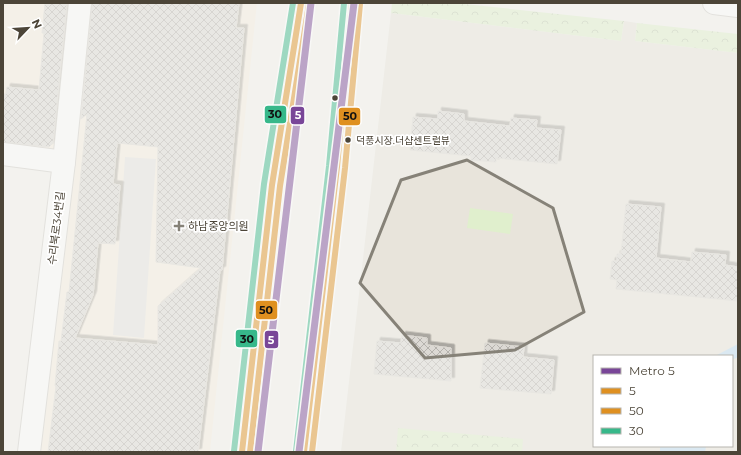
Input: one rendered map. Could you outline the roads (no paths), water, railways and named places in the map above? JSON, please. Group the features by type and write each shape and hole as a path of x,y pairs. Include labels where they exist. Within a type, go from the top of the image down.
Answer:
{"main road":[{"path":"242,452 272,185 301,3"},
{"path":"304,452 337,167 352,3"}],"street":[{"name":"수리북로34번길","path":"29,452 64,162 80,3"},
{"path":"714,3 738,6"},
{"path":"3,154 64,162"}],"water":[{"path":"738,344 738,357 733,360 733,355 717,355"},
{"path":"660,447 706,447 705,452 660,452"}],"metro line":[{"name":"5","path":"258,452 311,3"},
{"name":"5","path":"299,452 354,3"}],"place":[{"name":"덕풍시장.더샵센트럴뷰","path":"348,140"},
{"name":"하남중앙의원","path":"179,226"}]}
